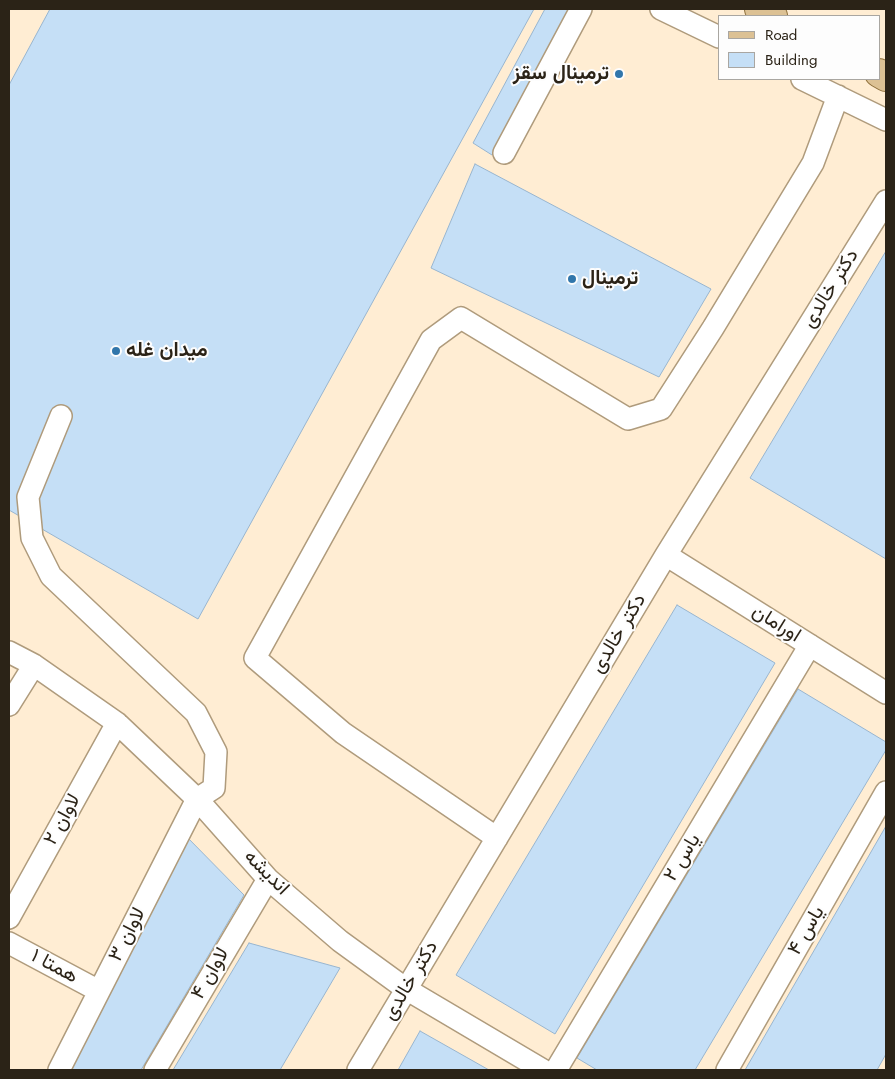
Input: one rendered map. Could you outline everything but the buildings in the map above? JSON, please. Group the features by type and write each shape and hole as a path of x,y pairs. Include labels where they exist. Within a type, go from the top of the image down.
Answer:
{"main road":[{"path":"759,9 771,15"}],"street":[{"path":"504,153 581,9"},
{"path":"661,9 718,38"},
{"path":"804,80 886,120"},
{"path":"497,838 343,733 255,658 431,340 461,318 628,420 661,410 714,328 814,163 838,96"},
{"name":"دکتر خالدی","path":"358,1070 666,555 886,200"},
{"path":"61,416 28,497 32,538 51,576 196,713 216,752 214,788 197,799"},
{"name":"اورامان","path":"666,555 886,693"},
{"name":"یاس ۲","path":"556,1070 810,645"},
{"name":"اندیشه","path":"9,652 34,665 117,723 197,799 268,879 340,941 406,989 542,1070"},
{"path":"9,705 34,665"},
{"name":"لاوان ۲","path":"9,918 117,723"},
{"name":"یاس ۴","path":"727,1070 886,792"},
{"name":"لاوان ۳","path":"59,1070 197,799"},
{"name":"لاوان ۴","path":"155,1070 268,879"},
{"name":"همتا ۱","path":"9,943 99,991"}],"place":[{"name":"ترمینال سقز","path":"619,74"},
{"name":"ترمینال","path":"572,279"},
{"name":"میدان غله","path":"116,351"}]}
